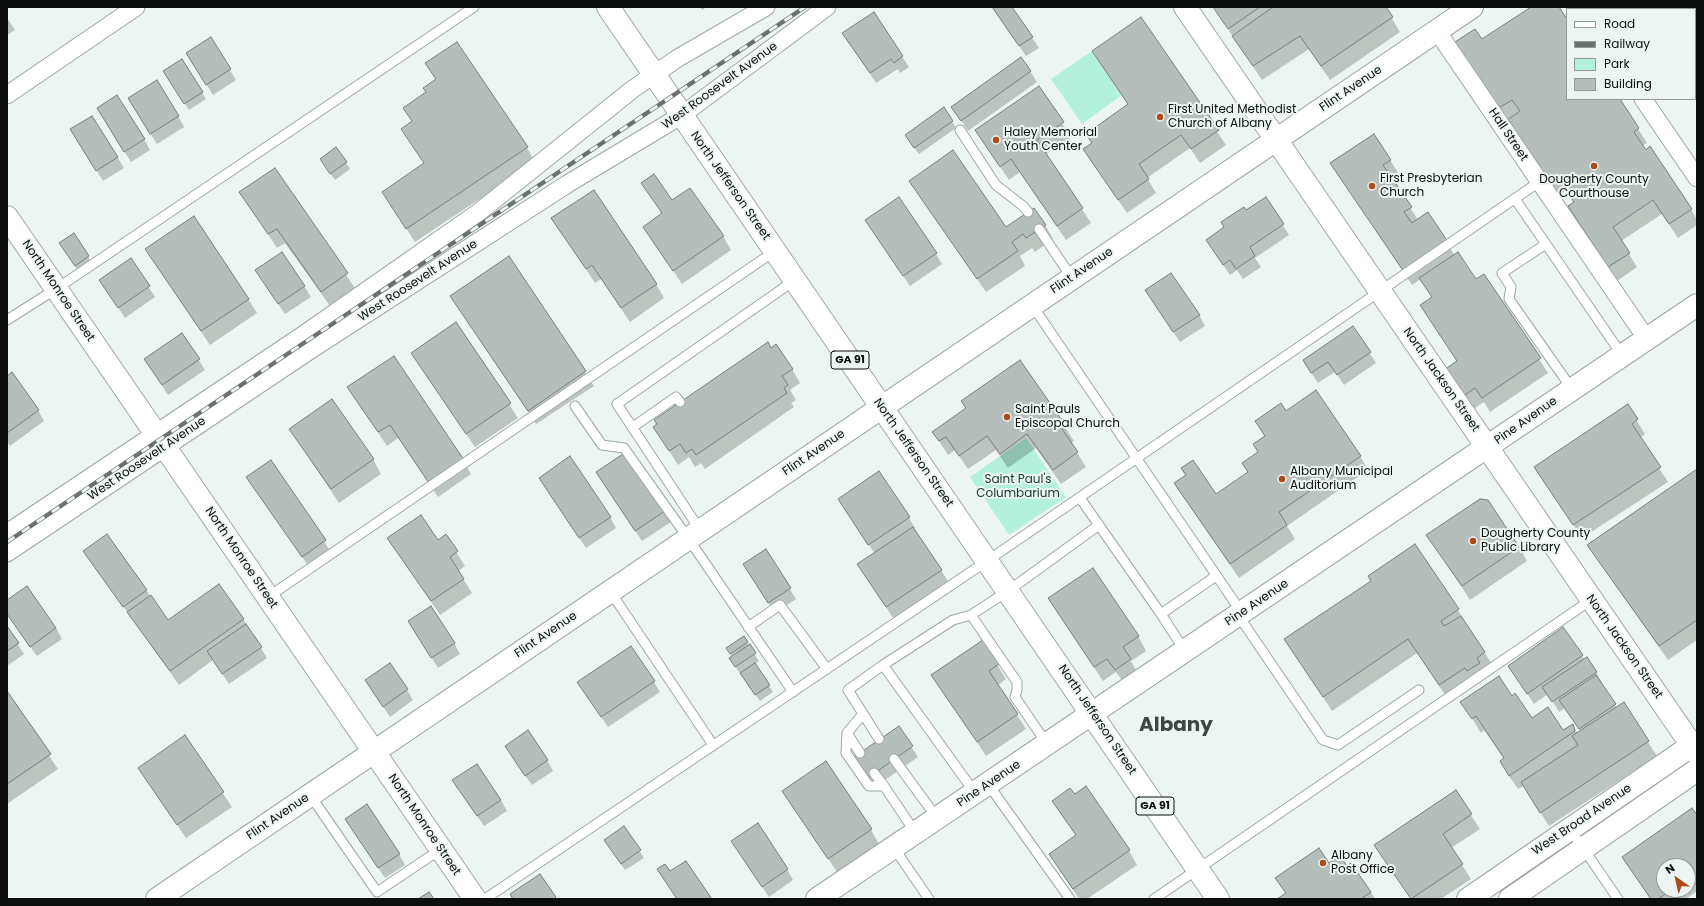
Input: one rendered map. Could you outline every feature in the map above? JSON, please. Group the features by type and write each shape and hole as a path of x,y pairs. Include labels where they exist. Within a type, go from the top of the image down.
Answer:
{"main road":[{"name":"North Jefferson Street","path":"608,7 987,561 1093,713 1218,899"},
{"name":"North Jackson Street","path":"1185,7 1591,600 1695,747"},
{"name":"Flint Avenue","path":"157,899 1472,7"},
{"name":"North Monroe Street","path":"7,217 475,899"},
{"name":"Pine Avenue","path":"829,894 915,832 1487,448 1646,338 1697,305"},
{"name":"West Broad Avenue","path":"1468,899 1570,829 1695,747"},
{"name":"West Broad Avenue","path":"1510,899 1697,770"}],"street":[{"path":"7,95 136,7"},
{"name":"West Roosevelt Avenue","path":"7,553 303,335 479,212 633,89 683,54 766,7"},
{"name":"West Roosevelt Avenue","path":"7,533 312,349 563,187 682,116 827,7"},
{"name":"Hall Street","path":"1437,31 1646,338"},
{"path":"1644,100 1697,178"}],"lane":[{"path":"7,320 56,289 474,7"},
{"path":"960,130 996,185 1024,206 1028,212"},
{"path":"485,899 1080,498 1539,182"},
{"path":"1515,199 1622,355"},
{"path":"1040,229 1072,278"},
{"path":"1546,244 1502,273 1511,287 1509,299 1572,389"},
{"path":"268,597 775,251"},
{"path":"793,692 748,626 632,427 617,404 795,280"},
{"path":"1032,305 1216,576 1323,740 1338,745 1419,690"},
{"path":"632,427 676,397 680,402"},
{"path":"575,406 602,445 624,448 694,534"},
{"path":"1080,498 1185,651"},
{"path":"879,739 848,690 952,620 971,615 1008,591 1099,525"},
{"path":"1161,614 1216,576"},
{"path":"610,591 713,745"},
{"path":"1154,899 1591,600"},
{"path":"748,626 780,605 827,669"},
{"path":"971,615 1017,682 1015,697 1047,744"},
{"path":"883,665 1070,899"},
{"path":"863,714 847,732 846,753 869,786 884,786"},
{"path":"847,732 860,753"},
{"path":"894,759 937,818"},
{"path":"874,773 915,832"},
{"path":"310,795 377,892 441,849"},
{"path":"1570,829 1582,849 1618,899"},
{"path":"894,848 929,899"}],"green space":[{"path":"1092,51 1122,95 1082,124 1051,79"},
{"name":"Saint Paul's Columbarium","path":"1026,438 1066,497 1009,535 970,477"}],"building":[{"path":"992,7 1012,7 1033,37 1019,46"},
{"path":"1213,7 1260,7 1228,29"},
{"path":"1273,7 1386,7 1393,17 1321,66 1300,36 1253,66 1232,36"},
{"path":"1531,7 1559,7 1566,18 1566,100 1621,100 1639,128 1634,132 1646,150 1650,146 1692,209 1669,224 1653,200 1613,227 1630,253 1608,267 1568,206 1574,202 1558,176 1549,182 1507,120 1520,111 1512,100 1495,110 1452,44 1475,29 1482,39"},
{"path":"1697,7 1697,27 1696,8 1654,8"},
{"path":"874,12 903,56 894,63 891,59 870,73 842,33"},
{"name":"First United Methodist Church of Albany","path":"1141,17 1219,130 1191,149 1181,135 1139,164 1149,179 1118,200 1083,149 1092,143 1086,134 1128,104 1092,51"},
{"path":"211,37 231,69 206,85 186,53"},
{"path":"457,42 528,147 406,229 382,192 424,163 401,129 412,121 403,108 426,92 423,88 436,79 425,63"},
{"path":"1021,57 1031,71 961,121 951,107"},
{"path":"182,59 203,92 184,104 163,71"},
{"path":"157,80 179,116 150,134 128,98"},
{"path":"1039,86 1064,122 1037,140 1083,208 1057,226 1011,159 1000,167 975,130"},
{"path":"117,95 145,139 124,152 97,108"},
{"path":"944,107 953,121 914,148 905,135"},
{"path":"92,116 118,157 96,171 70,129"},
{"name":"First Presbyterian Church","path":"1374,134 1391,160 1383,165 1412,207 1404,212 1412,223 1428,212 1448,242 1404,272 1330,163"},
{"path":"336,147 347,162 330,174 320,159"},
{"path":"953,150 1006,227 1034,208 1046,225 1026,238 1023,234 1012,242 1018,251 977,279 909,181"},
{"path":"275,168 348,273 321,292 277,229 268,234 239,192"},
{"path":"654,174 672,200 690,188 724,236 673,271 643,227 662,213 641,183"},
{"path":"594,190 657,284 621,308 592,265 586,269 551,218"},
{"path":"899,197 937,253 903,276 865,220"},
{"path":"1266,197 1284,224 1250,247 1255,256 1236,269 1230,260 1223,265 1206,240 1224,227 1221,222 1244,207 1246,210"},
{"path":"194,216 249,299 201,331 145,249"},
{"path":"74,233 89,256 75,266 59,243"},
{"path":"282,252 305,286 278,304 255,270"},
{"path":"1458,252 1476,279 1484,274 1541,358 1482,398 1475,388 1462,397 1444,370 1457,361 1420,305 1432,297 1419,278"},
{"path":"509,256 586,371 528,411 450,296"},
{"path":"131,258 150,286 118,308 99,280"},
{"path":"1171,273 1200,315 1173,332 1145,290"},
{"path":"456,322 511,403 466,434 411,353"},
{"path":"1353,326 1371,352 1337,375 1328,362 1311,373 1303,360"},
{"path":"182,333 200,359 162,385 144,359"},
{"path":"768,342 771,348 776,344 793,369 782,376 788,385 784,388 787,393 696,455 692,449 686,453 680,444 669,451 653,427 657,424 654,420"},
{"path":"394,356 464,460 429,483 390,425 378,432 347,387"},
{"name":"Saint Pauls Episcopal Church","path":"1020,360 1066,426 1062,429 1078,452 1053,470 1027,434 1000,454 987,436 959,456 946,437 939,441 932,432 966,408 961,401"},
{"path":"12,372 39,410 7,433 7,376"},
{"name":"Albany Municipal Auditorium","path":"1316,390 1361,456 1279,512 1287,525 1230,564 1174,483 1186,475 1181,468 1193,460 1216,494 1248,472 1242,463 1258,452 1253,444 1265,436 1255,421 1281,403 1286,411"},
{"path":"332,399 374,459 331,489 289,429"},
{"path":"1628,404 1638,419 1632,424 1661,467 1573,525 1534,467"},
{"path":"626,452 665,511 635,531 596,472"},
{"path":"570,456 611,517 579,538 539,478"},
{"path":"271,460 326,540 302,557 246,477"},
{"path":"1697,469 1697,620 1659,646 1587,545"},
{"path":"879,471 910,517 868,545 838,499"},
{"name":"Dougherty County Public Library","path":"1480,499 1488,500 1519,547 1462,586 1426,535"},
{"path":"421,515 438,540 446,534 458,551 450,557 464,579 431,601 387,538"},
{"path":"913,527 942,570 886,607 857,564"},
{"path":"107,534 147,590 123,607 83,551"},
{"path":"1415,544 1459,609 1441,621 1444,626 1461,616 1485,652 1477,658 1480,663 1467,671 1465,668 1439,685 1408,639 1323,697 1284,639 1371,581 1368,576"},
{"path":"766,549 791,588 768,603 743,564"},
{"path":"1093,568 1139,636 1123,647 1131,659 1115,670 1107,659 1094,667 1048,598"},
{"path":"219,584 244,619 170,671 127,612 151,595 168,620"},
{"path":"27,586 56,628 30,647 7,614 7,600"},
{"path":"431,606 455,643 431,658 408,621"},
{"path":"246,624 262,647 222,674 207,651"},
{"path":"7,626 19,643 7,651"},
{"path":"1563,627 1583,655 1527,694 1508,666"},
{"path":"744,636 748,642 730,654 726,648"},
{"path":"983,640 999,664 989,671 1018,714 977,742 931,675"},
{"path":"750,644 756,653 735,667 729,658"},
{"path":"631,646 655,681 601,717 577,682"},
{"path":"1587,657 1597,672 1552,702 1542,687"},
{"path":"390,663 408,689 383,707 365,680"},
{"path":"755,663 770,685 755,695 740,673"},
{"path":"1596,675 1616,704 1579,729 1559,700"},
{"path":"1499,676 1512,696 1515,693 1532,718 1548,707 1563,730 1573,724 1575,731 1509,776 1500,761 1504,758 1476,716 1472,719 1460,702"},
{"path":"7,691 51,754 7,784"},
{"path":"1624,702 1649,741 1540,813 1521,782 1578,745 1572,736"},
{"path":"899,726 913,746 869,777 854,757"},
{"path":"528,730 548,760 525,776 505,746"},
{"path":"185,735 224,792 177,825 138,768"},
{"path":"826,761 872,829 828,859 782,791"},
{"path":"477,764 501,800 477,816 452,780"},
{"path":"1086,786 1130,850 1073,889 1049,854 1076,835 1052,801 1070,788 1075,794"},
{"path":"1456,790 1472,814 1443,834 1463,864 1411,899 1374,845"},
{"path":"367,804 400,854 378,868 345,819"},
{"path":"1692,808 1697,815 1697,886 1696,858 1656,858 1656,898 1659,898 1651,899 1622,857"},
{"path":"758,823 788,869 762,887 731,841"},
{"path":"624,826 641,850 621,864 604,840"},
{"path":"1319,848 1329,863 1340,856 1347,866 1351,863 1371,892 1361,899 1277,899 1286,893 1275,878"},
{"path":"686,861 712,899 677,899 657,869 665,864 670,871"},
{"path":"540,874 556,897 554,899 513,899 510,894"},
{"path":"429,892 434,899 418,899"}],"railway":[{"path":"7,542 805,7"}],"place":[{"name":"First United Methodist Church of Albany","path":"1160,117"},
{"name":"Haley Memorial Youth Center","path":"996,140"},
{"name":"Dougherty County Courthouse","path":"1594,166"},
{"name":"First Presbyterian Church","path":"1372,186"},
{"name":"Saint Pauls Episcopal Church","path":"1007,417"},
{"name":"Albany Municipal Auditorium","path":"1282,479"},
{"name":"Dougherty County Public Library","path":"1473,541"},
{"name":"Albany Post Office","path":"1323,863"}],"district":[{"name":"Albany","path":"1176,726"}]}
